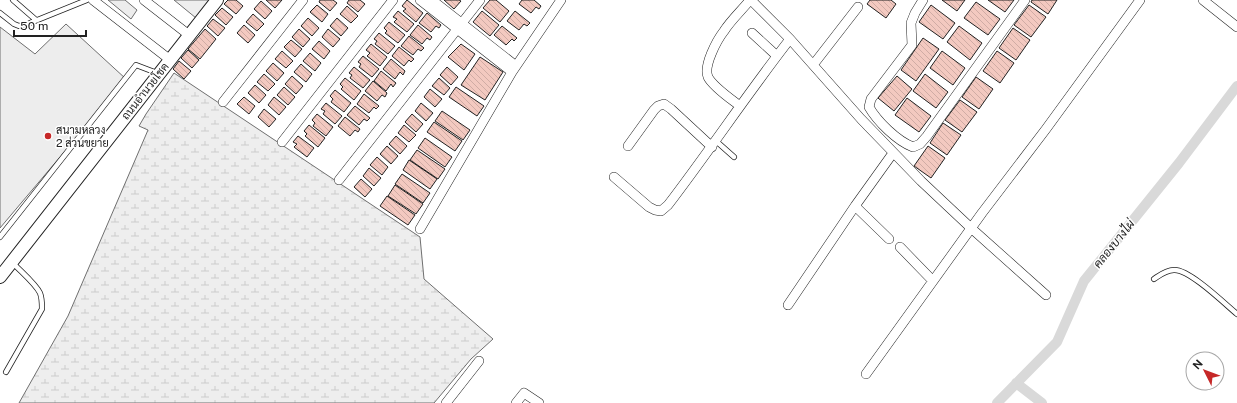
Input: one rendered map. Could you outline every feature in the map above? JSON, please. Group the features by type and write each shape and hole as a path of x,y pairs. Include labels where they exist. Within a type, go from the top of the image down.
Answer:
{"street":[{"path":"93,0 169,59"},
{"path":"144,0 189,35"},
{"name":"ถนนอำนวยโชค","path":"0,277 159,74 169,59 217,0"},
{"path":"223,102 304,0"},
{"path":"282,142 393,0"},
{"path":"420,0 460,26"},
{"path":"432,0 460,26 514,69"},
{"path":"339,180 480,0"},
{"path":"420,228 514,69 561,0"},
{"path":"740,106 712,83 706,72 714,48 724,30 750,0 774,21 861,119 921,181 1046,295"},
{"path":"923,0 911,23 912,45 871,98 869,107 881,123 907,145 913,147 920,144 927,136 1025,0"},
{"path":"866,374 971,228 1140,0"},
{"path":"1202,0 1237,27"},
{"path":"813,65 858,7"},
{"path":"752,33 777,56"},
{"path":"614,177 649,207 661,211 668,205 714,144 740,106 790,39"},
{"path":"628,146 654,110 658,106 664,104 714,144"},
{"path":"788,305 893,153"},
{"path":"855,206 889,239"},
{"path":"900,247 933,281"},
{"path":"446,403 479,361"},
{"path":"516,403 524,393 539,403"}],"lane":[{"path":"13,0 36,20"},
{"path":"0,12 14,24 19,26 88,0"},
{"path":"0,237 136,65 159,74"},
{"path":"714,144 734,157"},
{"path":"6,372 42,309 40,293 11,262"},
{"path":"1154,279 1165,272 1173,270 1182,271 1196,280 1237,314"}],"green space":[{"path":"174,0 209,0 196,18"},
{"path":"174,73 420,237 424,279 493,339 471,359 434,403 19,403 68,316 148,130 139,126"}],"shaded area":[{"path":"108,0 125,0 137,10 131,19"},
{"path":"66,24 126,79 0,228 0,27 35,54"}],"building":[{"path":"228,0 236,0 243,6 236,14 224,4"},
{"path":"266,0 282,0 275,8"},
{"path":"320,0 333,0 337,3 330,11 319,2"},
{"path":"349,0 360,0 365,4 358,12 347,3"},
{"path":"407,0 423,13 416,22 403,11 406,9 402,6"},
{"path":"444,0 459,0 461,1 454,9"},
{"path":"490,0 496,0 509,11 500,22 483,8"},
{"path":"522,0 534,0 541,6 539,9 536,7 531,13 519,4"},
{"path":"870,0 891,0 896,4 886,18 867,4"},
{"path":"942,0 965,0 957,11"},
{"path":"988,0 1014,0 1005,12"},
{"path":"1032,0 1057,0 1048,14 1031,2"},
{"path":"261,1 272,11 265,19 254,9"},
{"path":"976,2 1000,19 988,35 964,18"},
{"path":"317,5 328,14 322,22 310,12"},
{"path":"931,5 955,23 943,39 919,22"},
{"path":"1029,5 1046,17 1031,37 1014,25"},
{"path":"347,6 358,16 351,23 340,14"},
{"path":"222,8 233,17 226,25 215,15"},
{"path":"398,11 414,24 407,32 394,22 397,19 393,17"},
{"path":"482,11 499,25 490,36 473,22"},
{"path":"515,11 530,23 527,26 524,24 519,30 507,21"},
{"path":"427,13 441,25 439,28 436,26 431,32 419,23"},
{"path":"253,14 264,24 257,31 246,22"},
{"path":"308,18 319,28 312,36 301,26"},
{"path":"337,18 348,28 341,36 330,26"},
{"path":"213,19 225,28 218,36 207,26"},
{"path":"389,22 405,35 398,43 385,33 387,31 384,28"},
{"path":"244,25 255,35 248,43 237,33"},
{"path":"418,25 432,37 430,40 427,38 422,44 410,35"},
{"path":"502,26 517,38 514,41 512,39 506,45 494,35"},
{"path":"959,26 982,43 970,60 947,42"},
{"path":"1013,28 1030,40 1016,60 999,48"},
{"path":"205,29 216,39 200,59 188,49"},
{"path":"299,29 310,39 303,47 292,37"},
{"path":"328,29 340,39 333,47 322,37"},
{"path":"379,33 395,46 388,54 375,44 377,41 374,39"},
{"path":"409,36 424,48 421,51 418,49 413,55 401,46"},
{"path":"923,38 939,49 916,81 901,70"},
{"path":"291,40 302,49 295,57 284,47"},
{"path":"319,41 330,51 324,59 312,49"},
{"path":"371,44 387,57 380,66 367,56 370,53 366,50"},
{"path":"461,44 475,54 464,70 448,57"},
{"path":"399,47 414,59 411,62 409,60 404,66 392,56"},
{"path":"188,50 199,60 192,68 181,58"},
{"path":"282,51 293,61 286,68 275,59"},
{"path":"942,51 965,68 953,85 930,68"},
{"path":"997,51 1014,63 1000,83 983,71"},
{"path":"310,53 321,63 315,71 303,61"},
{"path":"363,56 379,69 372,77 359,67 361,64 358,62"},
{"path":"480,57 503,72 485,100 461,85"},
{"path":"391,59 405,71 403,75 400,72 395,79 383,69"},
{"path":"179,61 191,71 184,79 173,69"},
{"path":"273,63 284,73 277,81 266,71"},
{"path":"301,64 312,74 306,82 294,72"},
{"path":"354,67 370,80 363,88 350,78 352,75 349,73"},
{"path":"447,67 458,77 451,85 440,75"},
{"path":"381,71 396,83 393,87 391,84 386,91 374,81"},
{"path":"264,74 275,84 268,91 257,82"},
{"path":"925,74 948,92 936,108 913,91"},
{"path":"292,76 303,86 296,94 285,84"},
{"path":"897,76 912,89 894,111 878,98"},
{"path":"976,77 993,89 979,109 962,97"},
{"path":"345,78 361,91 354,100 341,89 343,87 340,84"},
{"path":"439,78 450,88 444,95 432,86"},
{"path":"373,81 387,93 385,97 382,95 377,101 365,91"},
{"path":"255,85 266,95 259,103 248,93"},
{"path":"284,87 295,97 288,105 277,95"},
{"path":"456,87 484,106 477,116 449,97"},
{"path":"430,89 442,99 435,107 424,97"},
{"path":"335,90 351,103 344,112 331,102 333,99 330,96"},
{"path":"364,94 379,106 376,109 374,107 369,113 357,104"},
{"path":"244,97 255,106 249,114 237,104"},
{"path":"274,97 286,107 279,115 268,105"},
{"path":"907,98 931,116 919,132 895,115"},
{"path":"960,100 977,112 962,132 945,120"},
{"path":"326,103 342,116 335,124 323,114 325,111 321,109"},
{"path":"421,103 433,113 426,121 415,111"},
{"path":"355,106 370,118 367,121 364,119 359,125 347,115"},
{"path":"264,109 276,119 269,127 258,117"},
{"path":"442,111 470,130 463,140 435,121"},
{"path":"317,114 333,127 326,136 313,126 315,123 312,120"},
{"path":"412,114 423,124 416,132 405,122"},
{"path":"345,117 360,129 358,132 355,130 350,136 338,126"},
{"path":"434,122 462,141 455,151 427,132"},
{"path":"943,123 961,135 947,155 930,143"},
{"path":"309,125 325,138 318,147 305,136 307,134 304,131"},
{"path":"404,125 416,135 409,142 398,133"},
{"path":"298,136 314,148 307,157 294,147 297,144 293,142"},
{"path":"396,136 407,146 400,154 389,144"},
{"path":"425,138 452,157 445,167 418,148"},
{"path":"387,146 398,156 391,164 380,154"},
{"path":"928,146 945,158 931,178 914,166"},
{"path":"417,150 445,169 438,179 410,160"},
{"path":"377,157 388,167 382,175 370,165"},
{"path":"409,160 437,179 430,189 403,170"},
{"path":"369,168 381,178 374,186 363,176"},
{"path":"402,174 430,193 423,203 395,184"},
{"path":"361,179 372,189 365,197 354,187"},
{"path":"395,185 423,204 416,214 388,196"},
{"path":"387,196 415,215 408,225 380,206"}],"waterway":[{"name":"คลองบางไผ่","path":"997,403 1057,342 1084,281 1179,163 1237,86"},
{"path":"1016,383 1042,403"}],"place":[{"name":"สนามหลวง 2 ส่วนขยาย","path":"48,136"}]}
